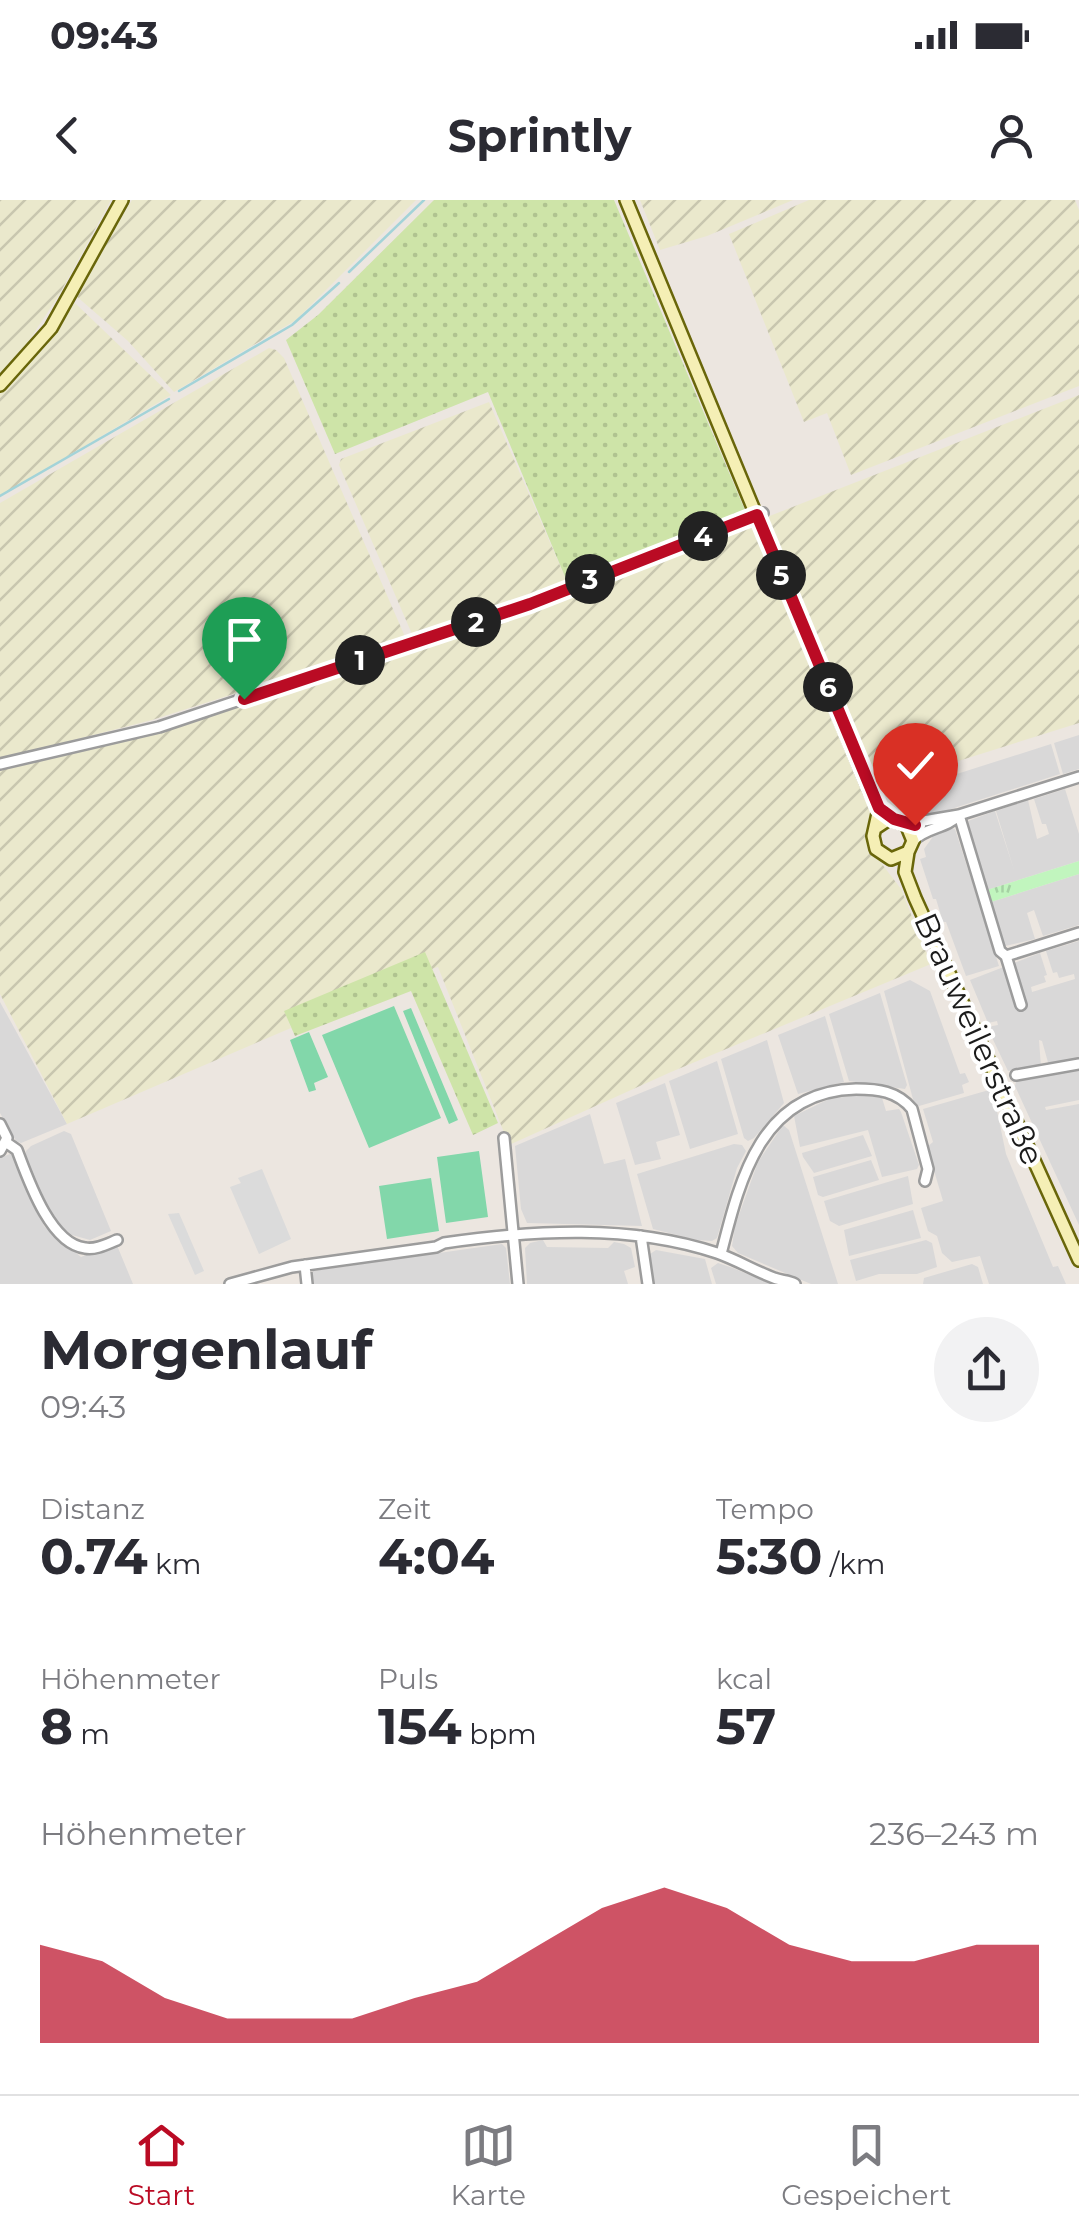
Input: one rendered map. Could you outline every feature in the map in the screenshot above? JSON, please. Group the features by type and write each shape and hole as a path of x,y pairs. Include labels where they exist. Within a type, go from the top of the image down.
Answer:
{"main road":[{"path":"0,385 50,328 122,200"},
{"path":"626,200 760,514 879,808 877,827 900,822"},
{"path":"879,808 900,822"},
{"name":"Brauweilerstraße","path":"900,822 910,846 906,872"},
{"name":"Brauweilerstraße","path":"877,827 873,840 876,850 906,872 951,981 1079,1260"},
{"path":"892,859 910,846"}],"street":[{"path":"0,764 178,721 530,604 760,514"},
{"path":"900,822 959,815 1079,776"},
{"path":"910,846 923,832 950,823 959,815"},
{"path":"959,815 1000,952 1006,956 1021,1004"},
{"path":"1006,956 1079,933"},
{"path":"1016,1075 1079,1064"},
{"path":"721,1254 742,1178 756,1146 786,1113 823,1094 869,1089 898,1095 912,1109 928,1168 925,1182"},
{"path":"0,1124 4,1147 17,1150 48,1218 69,1240 82,1248 98,1248 116,1240"},
{"path":"504,1138 518,1284"},
{"path":"230,1284 305,1265 514,1233 570,1232 641,1236 721,1254 796,1284"},
{"path":"641,1236 648,1284"},
{"path":"305,1265 307,1284"}],"shaded area":[{"path":"0,200 111,200 59,295 28,342 0,373"},
{"path":"132,200 416,200 296,320 174,392 128,341 75,295"},
{"path":"640,200 793,200 707,236 660,250"},
{"path":"809,200 1075,200 1079,210 1079,386 851,475 827,413 804,422 729,234"},
{"path":"75,303 171,395 0,496 0,393"},
{"path":"269,348 284,358 406,639 152,720 0,759 0,503"},
{"path":"1079,395 1079,723 879,786 767,517"},
{"path":"489,402 568,584 419,637 412,634 339,465 341,459"},
{"path":"751,522 874,813 868,833 869,847 901,889 931,964 671,1072 509,1145 438,967 432,969 424,953 285,1012 291,1028 67,1124 0,994 0,769 156,731"},
{"path":"1079,735 1079,769 1063,774 1054,743"},
{"path":"1051,744 1060,774 923,818 921,812 898,804 894,794"},
{"path":"1065,789 1079,834 1079,861 987,890 968,821 995,811 1014,870 996,811 1028,800 1037,839 1049,834 1034,799"},
{"path":"952,828 999,966 966,976 920,859 926,857 924,849 931,835"},
{"path":"1079,874 1079,925 1043,936 1034,910 1027,913 1035,939 1005,946 991,902"},
{"path":"1079,941 1079,1060 1049,1066 1039,1040 1041,1067 1008,1071 987,1027 998,1025 997,1021 988,1023 970,980 1040,953 1046,982 1031,987 1032,992 1075,979 1074,974 1059,978 1057,972 1053,973 1046,951"},
{"path":"910,980 930,991 960,1074 965,1073 969,1082 962,1085 964,1093 919,1106 914,1103 884,991"},
{"path":"880,993 905,1089 849,1081 829,1014"},
{"path":"0,1002 67,1124 21,1143 0,1113"},
{"path":"825,1016 844,1082 798,1094 778,1035"},
{"path":"767,1040 784,1103 748,1141 721,1059"},
{"path":"717,1061 738,1134 690,1149 669,1081"},
{"path":"1079,1067 1079,1100 1045,1107 1046,1110 1079,1104 1079,1225 1015,1086 1017,1078"},
{"path":"665,1083 680,1135 656,1142 661,1159 635,1165 616,1103"},
{"path":"989,1090 1006,1154 1053,1267 1058,1266 1066,1284 989,1284 980,1256 952,1262 942,1253 937,1236 928,1231 921,1208 943,1201 927,1147 933,1142 923,1109"},
{"path":"859,1095 882,1098 886,1111 899,1109 919,1165 917,1169 882,1177 868,1130 800,1147 794,1116 829,1099"},
{"path":"590,1114 604,1164 625,1159 642,1226 527,1223 521,1209 515,1146"},
{"path":"783,1125 789,1130 838,1284 811,1284 738,1253 732,1246 735,1226 758,1162"},
{"path":"64,1131 71,1134 111,1231 90,1240 72,1235 57,1223 25,1160 31,1146"},
{"path":"863,1135 872,1156 814,1173 803,1157 802,1153"},
{"path":"734,1144 742,1145 746,1151 737,1168 717,1238 697,1240 653,1229 637,1174"},
{"path":"15,1156 44,1226 81,1257 116,1243 133,1284 0,1284 0,1158"},
{"path":"871,1160 879,1180 823,1197 818,1195 813,1177"},
{"path":"262,1169 291,1239 259,1254 230,1187 241,1183 238,1178"},
{"path":"908,1176 913,1204 839,1226 830,1221 824,1201"},
{"path":"913,1210 921,1238 849,1256 844,1230"},
{"path":"179,1213 204,1271 195,1275 168,1214"},
{"path":"543,1240 547,1247 608,1248 614,1242 624,1244 631,1248 635,1267 624,1271 628,1284 527,1284 525,1248"},
{"path":"926,1240 932,1243 937,1267 917,1274 879,1274 856,1281 850,1260"},
{"path":"502,1244 506,1248 510,1284 310,1284 313,1271"},
{"path":"656,1250 705,1259 712,1284 651,1284 648,1262"},
{"path":"718,1263 771,1284 716,1284 711,1268"},
{"path":"972,1264 978,1267 983,1284 923,1284 924,1278"}],"green space":[{"path":"434,200 614,200 747,515 568,584 488,392 335,454 286,340 318,315"},
{"path":"1079,861 1079,874 991,902 987,890"},
{"path":"425,952 498,1123 473,1135 411,991 295,1036 284,1011"},
{"path":"394,1006 441,1118 369,1148 322,1035"},
{"path":"411,1008 458,1120 449,1124 403,1011"},
{"path":"309,1032 328,1077 314,1083 316,1090 309,1092 290,1040"},
{"path":"479,1151 488,1217 446,1223 437,1157"},
{"path":"431,1178 439,1231 387,1239 379,1186"}],"waterway":[{"path":"349,272 424,200"},
{"path":"179,391 292,325 339,283"},
{"path":"0,496 169,399"}],"route":[{"path":"244,699 530,604 757,515 870,791 879,808 894,819 915,825"}]}
